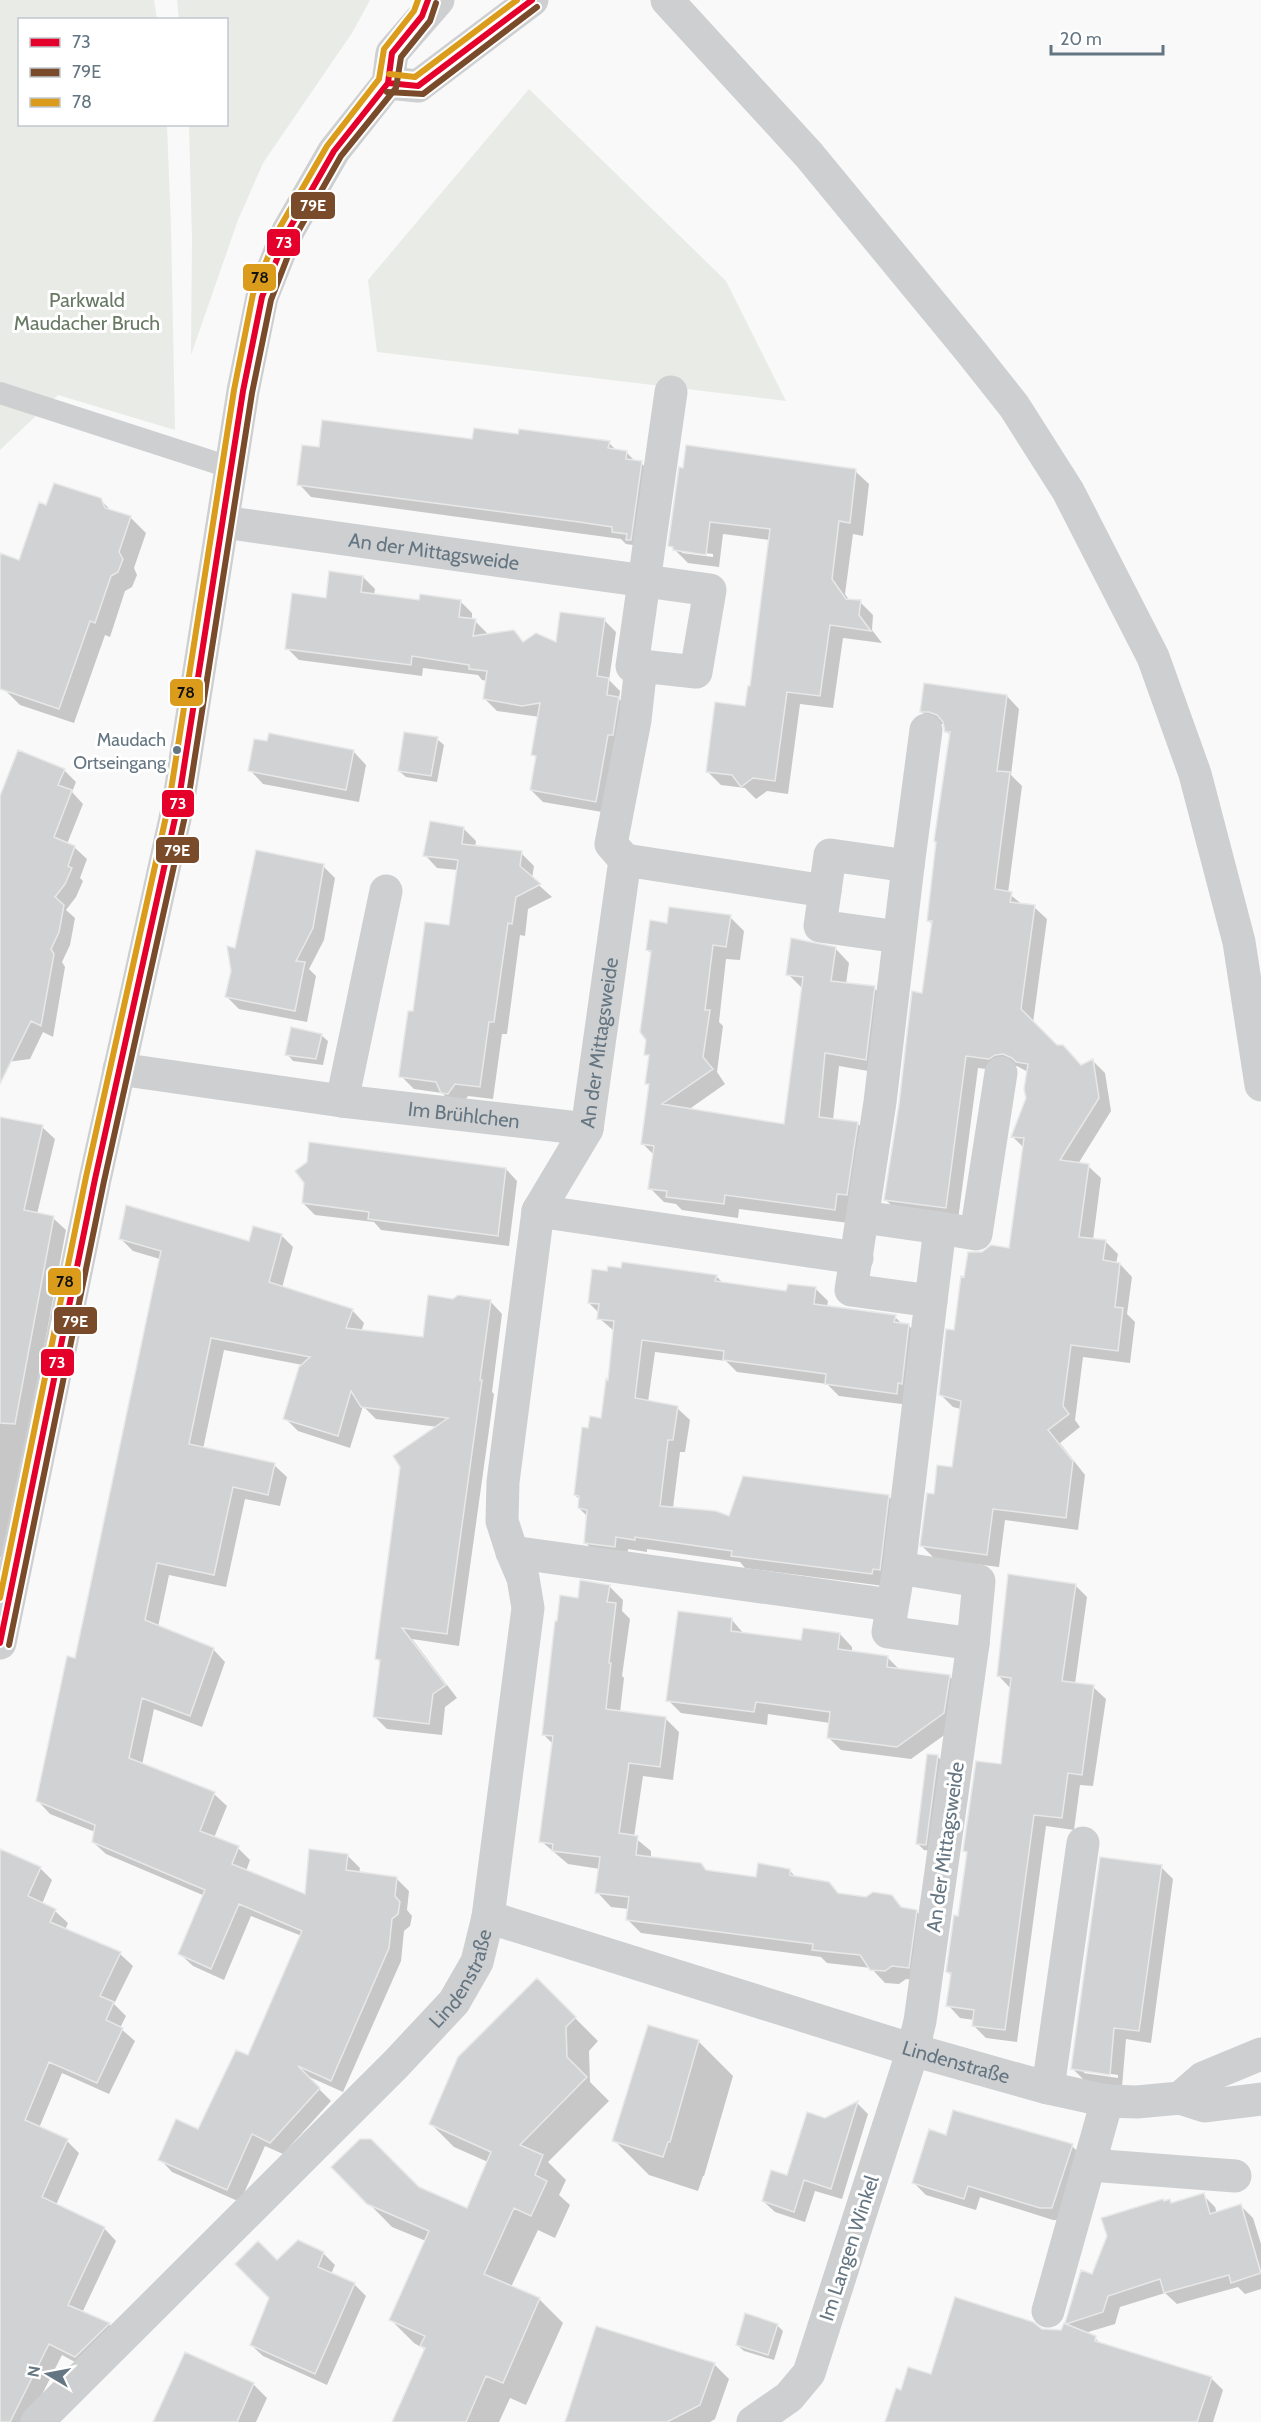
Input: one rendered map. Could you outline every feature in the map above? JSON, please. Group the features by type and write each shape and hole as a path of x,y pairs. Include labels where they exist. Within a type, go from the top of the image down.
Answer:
{"street":[{"path":"388,83 418,86 532,0"},
{"path":"667,0 809,155 968,348 1014,405 1068,492 1152,657 1195,774 1239,942 1261,1084"},
{"path":"0,1643 119,1069 178,805 243,392 262,297 288,231 334,151 388,83 392,54 430,5"},
{"path":"671,392 632,666 641,666 635,720 611,844 625,860 825,891"},
{"name":"An der Mittagsweide","path":"223,522 710,590 696,672 641,666"},
{"path":"926,730 880,1102 851,1290 931,1301"},
{"path":"899,937 820,926 830,855 908,866"},
{"name":"An der Mittagsweide","path":"489,1917 528,1608 523,1578 502,1521 503,1482 538,1211 586,1129 625,860"},
{"path":"342,1101 386,891"},
{"name":"Im Brühlchen","path":"119,1069 342,1101 586,1129"},
{"path":"862,1217 976,1234 1001,1073"},
{"path":"538,1211 857,1258"},
{"path":"940,1228 899,1568 888,1632 973,1644"},
{"path":"512,1552 891,1605"},
{"name":"An der Mittagsweide","path":"899,1568 979,1581 973,1644 920,2021 913,2050"},
{"path":"1048,2088 1083,1843"},
{"name":"Lindenstraße","path":"37,2422 454,2002 477,1962 489,1917 913,2050 1048,2088 1107,2101 1137,2102 1180,2098 1205,2106 1261,2099"},
{"name":"Im Langen Winkel","path":"753,2422 789,2397 809,2373 913,2050"},
{"path":"1180,2098 1203,2078 1261,2054"},
{"path":"1048,2311 1107,2101"},
{"path":"1090,2165 1236,2176"}],"lane":[{"path":"0,393 232,468"}],"green space":[{"name":"Parkwald Maudacher Bruch","path":"0,0 154,0 157,18 18,18 18,126 167,126 175,430 58,395 0,450"},
{"path":"177,0 370,0 352,33 263,163 238,220 191,355 192,239 189,126 228,126 228,18 179,18"},
{"path":"529,89 726,281 786,401 377,352 368,280"}],"building":[{"path":"322,420 472,439 474,428 518,434 519,429 610,441 608,448 627,451 626,459 642,461 631,540 626,540 627,534 612,532 612,527 297,485 302,445 319,447"},
{"path":"686,445 856,469 850,523 839,521 832,579 846,599 861,600 859,615 871,631 830,625 820,696 787,692 775,781 753,778 741,787 732,775 706,772 715,702 745,706 748,686 750,686 770,529 710,522 706,555 673,550 673,547 668,546 679,467 683,468"},
{"path":"54,483 101,498 105,508 131,516 119,552 123,559 118,572 111,576 95,623 90,621 59,709 0,689 0,553 19,560 39,502 46,505"},
{"path":"329,571 363,576 361,592 419,600 420,594 461,600 459,617 476,619 473,636 514,630 523,642 536,633 556,642 560,612 605,618 597,676 609,678 607,695 619,697 613,735 608,735 596,802 530,790 536,756 531,755 540,703 522,706 483,699 487,671 469,669 469,665 412,656 411,665 285,649 292,593 326,598"},
{"path":"924,683 1007,695 997,771 1010,772 995,889 1012,892 1010,902 1035,905 1021,1009 1057,1045 1063,1045 1081,1065 1093,1059 1099,1098 1060,1160 1089,1164 1079,1237 1106,1240 1103,1260 1120,1263 1115,1307 1123,1308 1118,1351 1071,1345 1063,1406 1069,1414 1048,1430 1073,1461 1066,1518 993,1509 987,1555 920,1546 927,1493 934,1494 937,1465 952,1467 961,1401 939,1395 946,1329 954,1330 961,1276 964,1277 968,1252 982,1252 991,1245 1009,1248 1024,1138 1011,1137 1026,1098 1024,1089 1028,1064 1016,1062 1003,1054 989,1059 966,1056 946,1208 884,1200 899,1104 912,991 922,993 932,921 927,921 936,842 934,841 950,732 945,732 943,722 937,715 920,712"},
{"path":"404,732 438,737 431,776 398,771"},
{"path":"269,733 354,750 346,790 248,771 254,739 267,741"},
{"path":"18,750 65,769 58,785 72,790 54,837 75,846 68,866 72,868 65,884 55,897 64,905 59,932 51,949 54,954 41,1026 31,1021 0,1084 0,796"},
{"path":"430,821 464,827 462,844 522,851 520,866 541,884 516,897 512,924 508,923 494,1022 489,1022 480,1087 455,1084 448,1094 441,1093 436,1082 399,1077 408,1011 413,1011 425,922 449,925 458,860 423,856"},
{"path":"256,850 324,864 313,928 296,961 305,962 295,1011 225,997 231,971 227,946 235,948"},
{"path":"669,907 731,915 726,947 713,945 705,1010 710,1010 703,1057 713,1069 662,1104 784,1124 803,977 786,975 791,938 836,947 831,981 875,986 866,1060 825,1053 819,1117 858,1122 847,1195 837,1194 835,1210 725,1195 724,1204 666,1197 667,1191 648,1189 654,1146 641,1144 649,1084 645,1084 649,1055 644,1055 646,1040 640,1032 651,951 646,950 650,920 667,923"},
{"path":"291,1027 322,1034 316,1059 285,1055"},
{"path":"0,1117 43,1125 24,1210 54,1216 15,1424 0,1423"},
{"path":"309,1142 506,1168 498,1236 368,1219 369,1212 302,1203 304,1183 295,1171 307,1162"},
{"path":"126,1205 249,1241 253,1226 282,1234 269,1282 353,1309 346,1328 423,1337 428,1295 453,1299 458,1295 491,1300 447,1634 402,1628 446,1685 433,1694 429,1724 373,1717 380,1660 375,1659 400,1467 393,1456 448,1418 361,1407 351,1391 338,1436 283,1419 299,1367 310,1357 211,1338 189,1444 275,1463 268,1495 233,1487 214,1575 157,1563 145,1620 214,1648 190,1716 142,1698 129,1758 215,1792 200,1831 239,1846 232,1864 305,1894 309,1849 348,1854 346,1870 397,1877 395,1896 400,1902 398,1914 392,1919 389,1948 331,2081 298,2066 320,2088 270,2143 252,2134 227,2190 158,2160 176,2119 198,2129 236,2050 248,2055 302,1931 239,1904 211,1969 178,1954 205,1890 92,1842 95,1825 36,1801 67,1656 75,1658 161,1251 119,1239"},
{"path":"622,1262 717,1275 715,1281 786,1291 788,1284 816,1287 814,1304 896,1315 894,1322 909,1324 902,1384 898,1383 897,1394 825,1384 826,1374 723,1360 724,1351 642,1340 635,1398 678,1406 673,1440 668,1440 660,1506 716,1511 729,1516 743,1476 889,1495 880,1570 873,1569 872,1574 731,1556 732,1551 635,1537 635,1540 616,1537 615,1547 584,1543 587,1510 578,1508 579,1496 574,1495 582,1427 588,1428 590,1416 601,1418 606,1379 608,1380 614,1321 597,1319 599,1304 588,1303 592,1269 607,1271 608,1266 621,1268"},
{"path":"1008,1574 1076,1584 1062,1681 1094,1685 1082,1775 1068,1773 1062,1818 1034,1815 1005,2030 972,2026 974,2010 946,2006 951,1973 946,1972 954,1915 958,1916 967,1852 963,1851 976,1761 1001,1764 1011,1678 997,1676"},
{"path":"580,1580 610,1585 607,1602 616,1603 606,1709 666,1717 660,1767 629,1763 619,1833 638,1836 636,1855 701,1863 706,1870 756,1877 758,1863 790,1869 790,1875 829,1882 838,1893 866,1897 873,1892 892,1895 901,1907 917,1910 909,1968 892,1966 885,1971 870,1970 860,1955 812,1950 813,1944 626,1920 629,1897 595,1893 600,1857 552,1851 553,1844 539,1842 553,1736 542,1735 555,1621 557,1621 560,1595 578,1598"},
{"path":"678,1611 732,1618 731,1631 801,1640 803,1628 840,1633 838,1649 888,1656 887,1667 950,1675 944,1713 897,1747 827,1738 830,1712 756,1702 754,1712 666,1701"},
{"path":"927,1754 938,1755 926,1845 916,1844"},
{"path":"0,1849 41,1867 28,1896 56,1909 50,1922 121,1952 100,1996 114,2002 106,2020 123,2028 97,2083 49,2062 25,2120 68,2139 42,2197 105,2227 68,2305 110,2323 75,2357 49,2344 10,2422 0,2422"},
{"path":"1100,1857 1162,1865 1139,2031 1114,2028 1110,2075 1071,2069"},
{"path":"537,1978 576,2017 566,2027 567,2057 587,2077 520,2145 543,2155 535,2175 547,2181 531,2216 514,2208 484,2274 540,2298 503,2383 486,2376 466,2422 392,2422 425,2348 420,2346 425,2336 389,2320 429,2231 367,2204 331,2167 360,2139 371,2139 419,2187 467,2208 491,2152 429,2124 458,2057"},
{"path":"648,2025 699,2040 670,2142 668,2142 663,2157 612,2141"},
{"path":"858,2101 831,2189 804,2180 794,2212 762,2201 771,2170 787,2175 807,2112 825,2118"},
{"path":"953,2110 1073,2144 1052,2208 1040,2208 968,2186 964,2199 912,2183 929,2129 946,2135"},
{"path":"1204,2193 1210,2214 1241,2204 1261,2273 1231,2283 1229,2275 1164,2293 1160,2279 1108,2296 1103,2312 1066,2324 1096,2336 1095,2341 1212,2377 1197,2422 885,2422 896,2388 901,2390 908,2367 931,2374 955,2297 1033,2322 1042,2329 1061,2330 1081,2270 1092,2274 1107,2236 1101,2218 1163,2199 1164,2201 1170,2199 1171,2203"},
{"path":"298,2240 324,2252 318,2267 355,2283 315,2374 250,2345 269,2298 235,2264 258,2241 277,2260"},
{"path":"745,2313 778,2324 768,2355 736,2345"},
{"path":"596,2326 715,2363 700,2405 667,2422 565,2422"},
{"path":"185,2352 254,2383 237,2422 153,2422"}],"transit line":[{"name":"78","path":"0,1598 86,1177 169,803 234,390 253,294 280,227 327,146 379,79 384,49 414,11 418,0"},
{"name":"73","path":"0,1643 95,1179 178,805 243,391 262,297 288,231 334,151 388,83 392,53 422,16 428,0"},
{"name":"78","path":"389,74 415,77 517,0"},
{"name":"73","path":"388,83 418,86 532,0"},
{"name":"79E","path":"9,1645 104,1181 187,807 252,393 271,300 296,235 341,156 396,88 401,57 430,21 436,3"},
{"name":"79E","path":"387,92 423,94 537,7"}],"place":[{"name":"Maudach Ortseingang","path":"177,750"}]}
